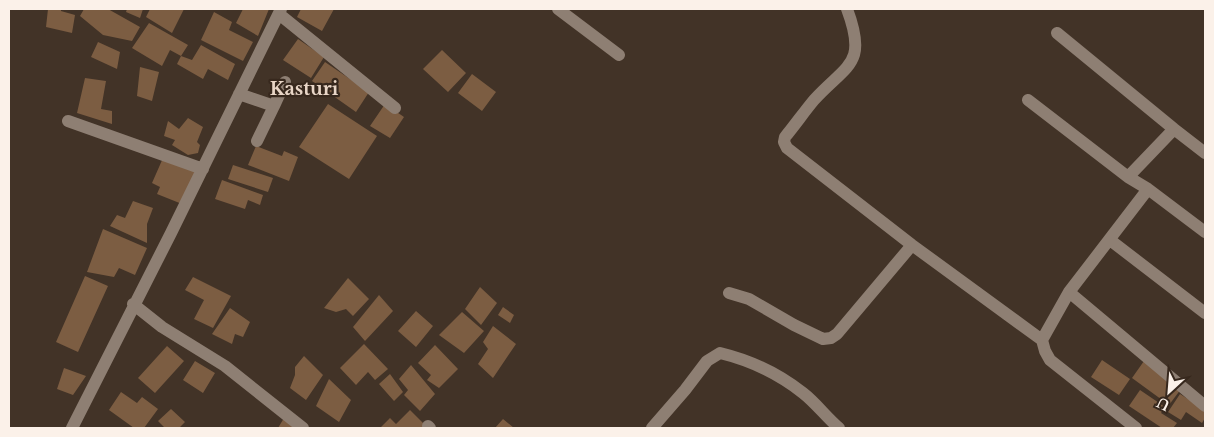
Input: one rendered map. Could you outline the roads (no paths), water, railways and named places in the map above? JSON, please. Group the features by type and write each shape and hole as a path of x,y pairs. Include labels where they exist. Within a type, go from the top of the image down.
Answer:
{"street":[{"path":"558,9 619,55"},
{"path":"846,9 855,38 855,56 845,72 814,100 785,137 784,142 794,155 912,245 1042,340 1050,360 1136,428"},
{"path":"72,428 133,304 203,169 280,11 395,108"},
{"path":"1057,33 1205,153"},
{"path":"256,141 285,82"},
{"path":"240,94 274,106"},
{"path":"1028,100 1128,177 1205,232"},
{"path":"68,122 203,169"},
{"path":"1128,177 1174,129"},
{"path":"1042,340 1069,292 1148,190"},
{"path":"1110,240 1205,313"},
{"path":"728,293 749,299 823,339 831,338 837,334 912,245"},
{"path":"1069,292 1205,406"},
{"path":"133,304 162,327 225,366 303,428"},
{"path":"652,428 707,361 720,353 770,371 803,393 839,428"}],"district":[{"name":"Kasturi","path":"304,89"}]}
